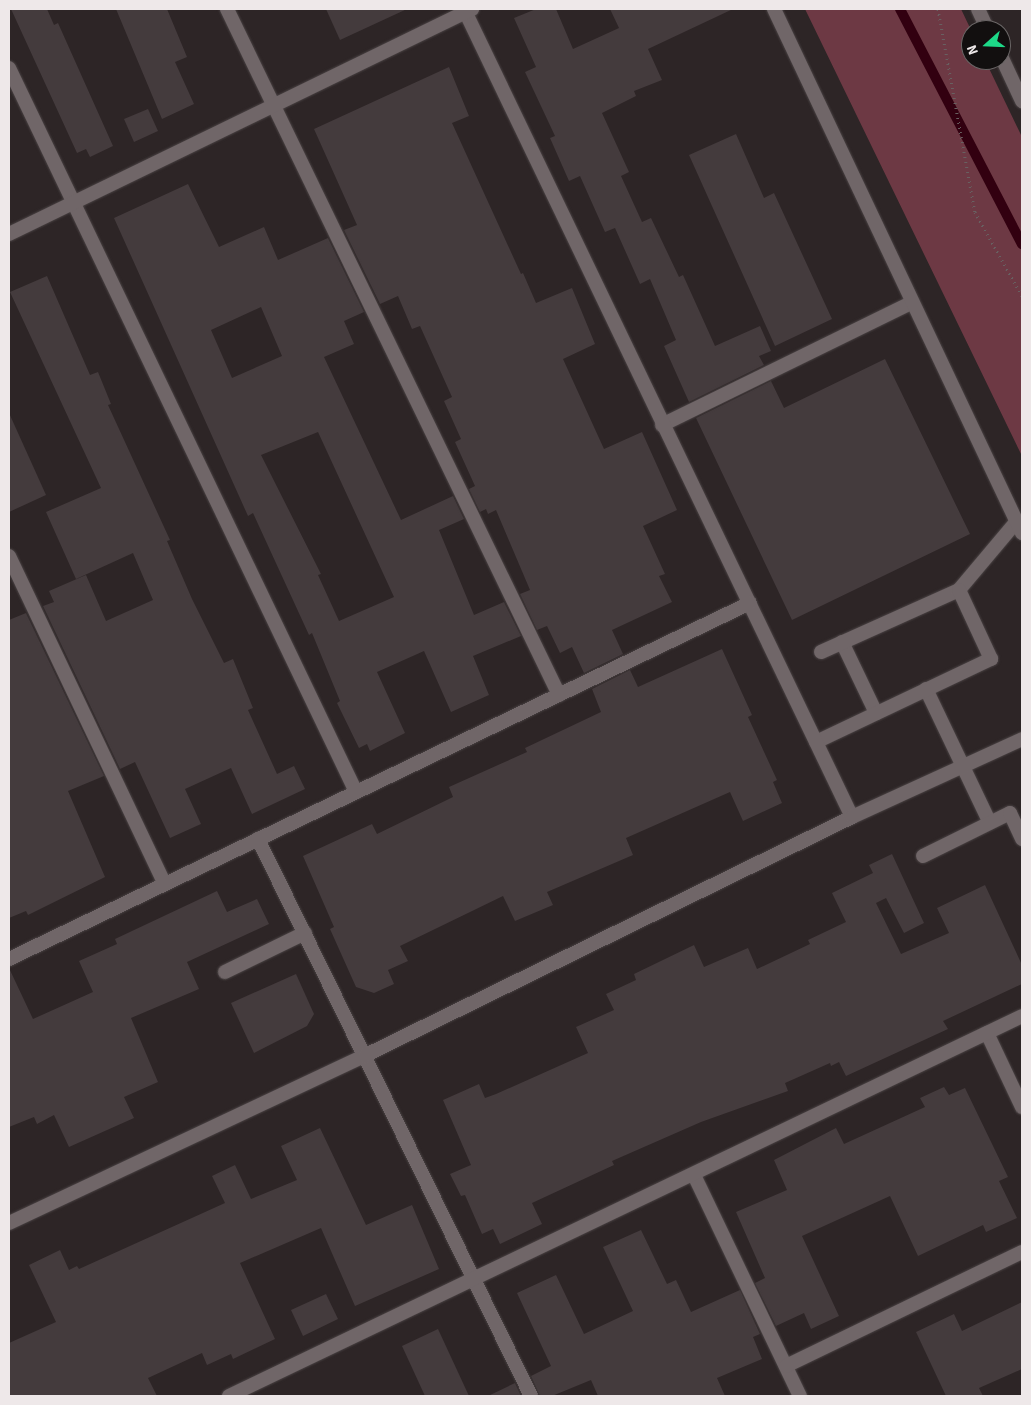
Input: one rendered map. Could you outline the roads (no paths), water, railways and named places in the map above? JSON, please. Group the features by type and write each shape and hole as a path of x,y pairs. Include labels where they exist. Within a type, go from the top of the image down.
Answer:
{"street":[{"path":"227,9 559,695"},
{"path":"774,9 911,303 1020,527 959,590 821,652"},
{"path":"9,234 467,10 662,425 750,603 852,817"},
{"path":"9,68 356,792"},
{"path":"1008,70 1022,101"},
{"path":"662,425 911,303"},
{"path":"9,556 165,884"},
{"path":"816,742 991,659 959,590"},
{"path":"9,959 750,603"},
{"path":"842,642 876,713"},
{"path":"926,689 990,823"},
{"path":"9,1223 366,1054 852,817 1022,738"},
{"path":"923,856 1010,813 1022,839"},
{"path":"258,839 366,1054 531,1396"},
{"path":"225,972 305,933"},
{"path":"237,1395 1022,1016"},
{"path":"987,1033 1022,1107"},
{"path":"694,1175 800,1396"},
{"path":"786,1366 1022,1252"}],"waterway":[{"path":"900,9 1022,244"}]}
